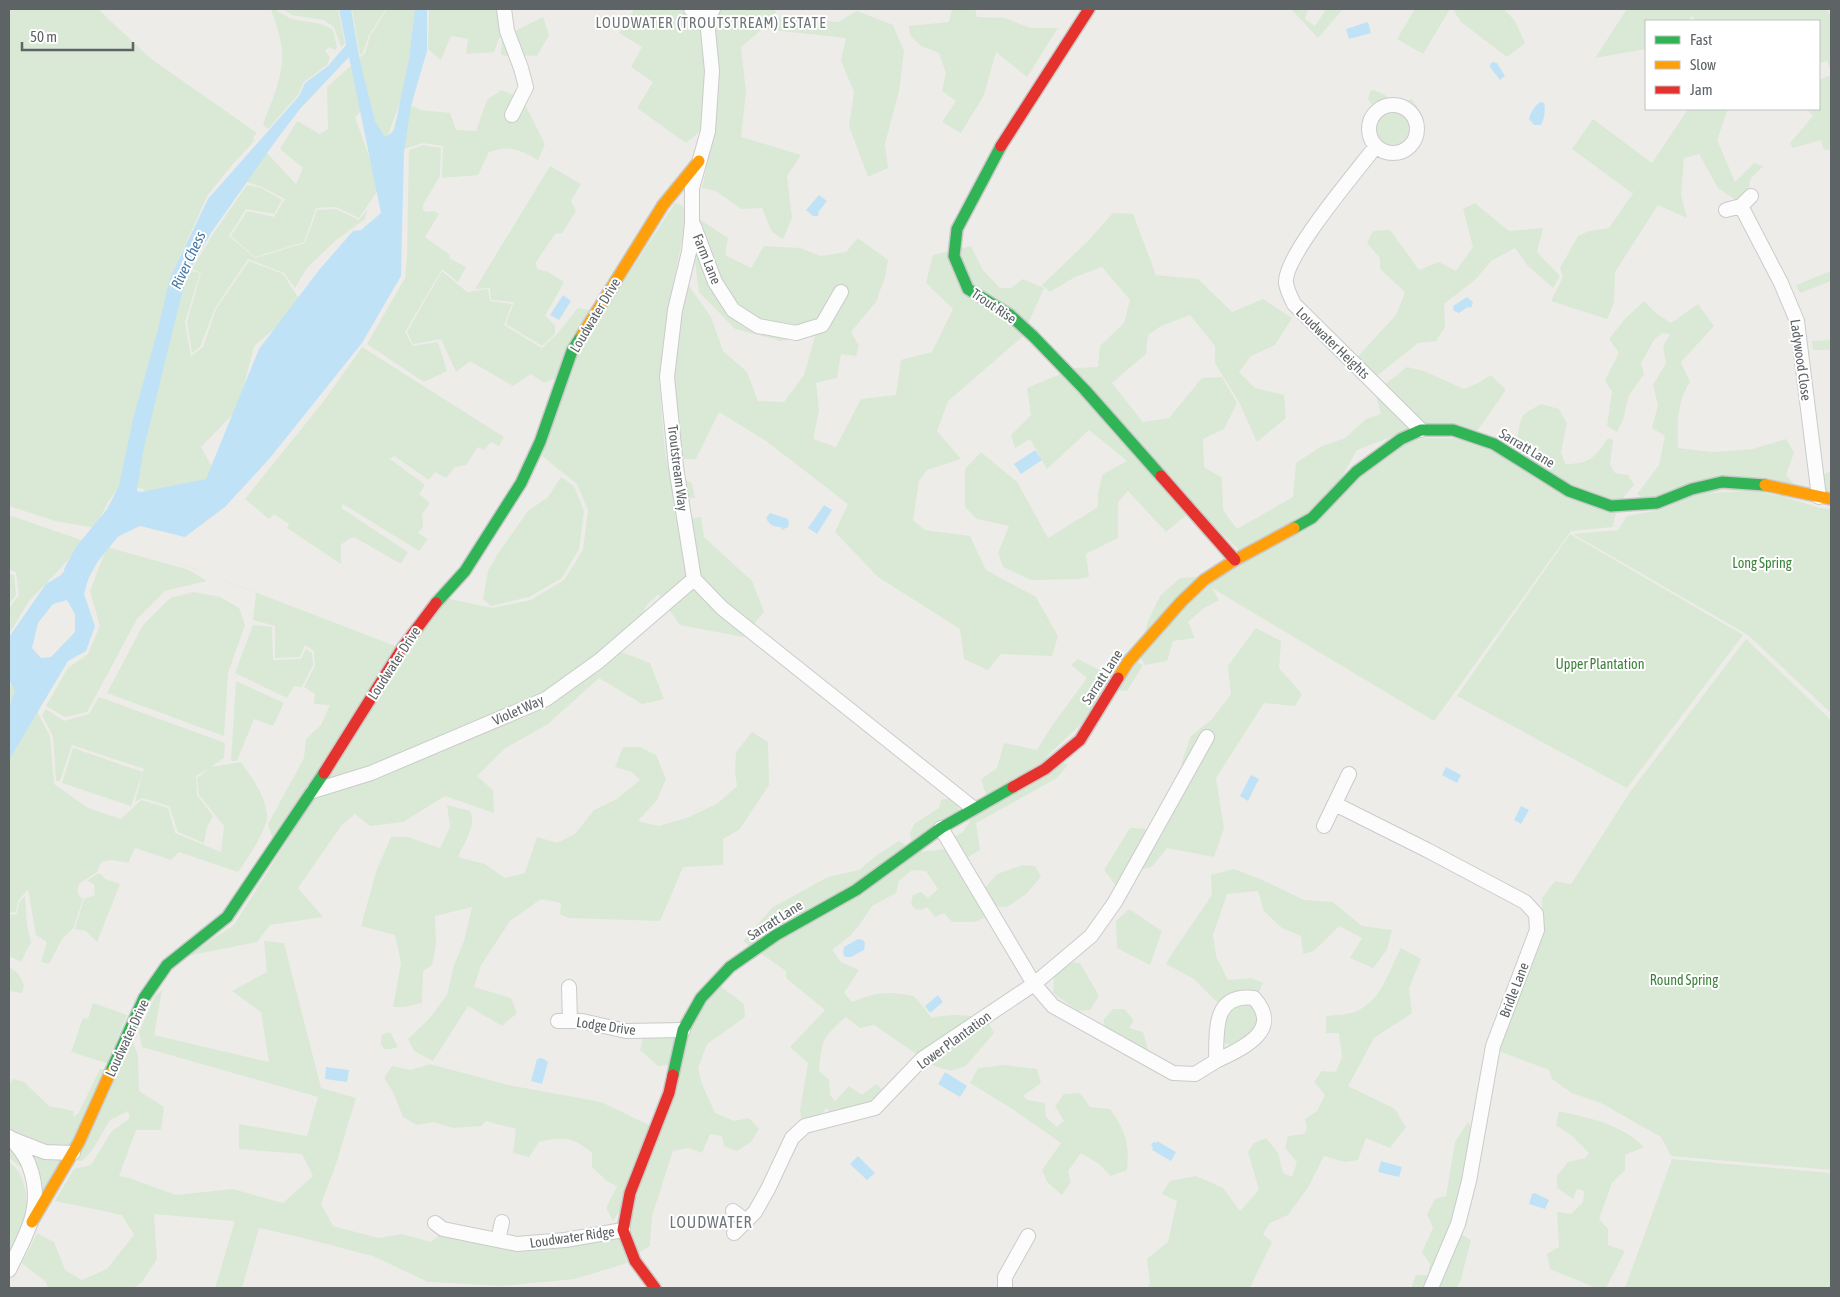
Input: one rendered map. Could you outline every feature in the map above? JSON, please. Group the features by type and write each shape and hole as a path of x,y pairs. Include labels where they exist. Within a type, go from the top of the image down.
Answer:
{"street":[{"path":"504,9 507,31 526,87 512,115"},
{"name":"Troutstream Way","path":"691,9 710,15 712,82 708,131 692,188 692,223 689,252 675,310 667,377 676,467 694,579"},
{"name":"Trout Rise","path":"1090,9 1009,131 958,229 954,256 968,289 1010,315 1033,336 1091,397 1235,560"},
{"name":"Loudwater Heights","path":"1376,146 1310,233 1290,263 1286,282 1294,304 1421,430"},
{"name":"Loudwater Drive","path":"32,1222 79,1142 144,998 167,966 227,917 313,790 403,647 436,602 465,571 521,483 540,442 572,351 662,205 699,161"},
{"path":"1726,210 1741,206 1751,196"},
{"name":"Ladywood Close","path":"1741,206 1781,283 1797,321 1825,498"},
{"name":"Farm Lane","path":"692,223 714,282 733,310 758,326 796,333 822,325 841,292"},
{"name":"Sarratt Lane","path":"623,1230 630,1193 669,1093 683,1030 701,998 730,967 776,935 856,890 942,828 1045,769 1080,740 1128,662 1181,602 1204,580 1235,560 1312,518 1356,472 1401,439 1421,430 1453,430 1494,444 1570,491 1611,506 1657,503 1692,489 1722,482 1768,485 1825,498"},
{"path":"694,579 722,608 974,808"},
{"name":"Violet Way","path":"313,790 371,773 546,699 599,661 694,579"},
{"name":"Lower Plantation","path":"734,1233 755,1212 792,1138 805,1126 875,1108 922,1059 1034,984 1091,936 1115,902 1207,737"},
{"path":"1324,826 1349,774"},
{"name":"Bridle Lane","path":"1335,804 1525,902 1536,914 1537,930 1493,1046 1469,1181 1458,1224 1431,1288"},
{"path":"942,828 1034,984 1053,1006 1172,1073 1195,1074 1254,1041 1262,1030 1265,1017 1261,1006 1254,998 1242,996 1228,1001 1221,1011 1216,1061"},
{"name":"Lodge Drive","path":"569,987 564,1021 582,1021 626,1031 683,1030"},
{"path":"10,1138 45,1152 73,1153"},
{"path":"9,1270 32,1222 37,1198 29,1164 10,1138"},
{"path":"733,1211 746,1221"},
{"path":"498,1240 502,1222"},
{"name":"Loudwater Ridge","path":"435,1223 443,1229 517,1244 565,1240 623,1230"},
{"path":"623,1230 635,1261 655,1288"},
{"path":"1005,1288 1005,1277 1028,1236"}],"green space":[{"path":"9,9 98,9 150,58 257,133 253,138 255,140 207,196 175,268 200,273 185,322 191,356 203,347 216,309 249,261 283,274 303,305 254,346 238,409 201,447 215,473 178,499 157,507 143,489 122,483 108,502 95,528 55,521 9,506"},
{"path":"271,9 277,10 290,18 328,27 333,30 337,47 335,50 329,47 325,51 330,57 327,65 304,82 298,95 268,129 263,124 278,84 282,59 280,40"},
{"path":"283,9 338,9 345,44 341,47 334,27 324,20 292,15"},
{"path":"352,9 386,9 369,35 363,52 360,55"},
{"path":"387,9 418,9 406,86 385,143 366,106 355,117 380,187 359,218 336,207 316,208 304,242 255,257 231,236 247,211 274,217 285,199 262,187 241,180 265,151 296,184 303,168 280,149 297,121 320,134 328,129 327,87 365,53 370,36"},
{"path":"429,9 501,9 511,33 543,17 549,35 537,56 501,55 502,39 499,38 494,52 466,54 468,39 451,36 441,60 428,49"},
{"path":"634,9 708,9 713,21 720,9 774,9 776,12 773,17 838,22 857,11 893,25 904,51 899,91 885,144 888,168 868,177 849,126 854,92 841,61 846,38 762,29 741,47 746,92 741,137 801,155 787,176 792,218 783,239 772,232 762,208 741,209 716,191 702,188 714,134 703,126 686,143 637,108 653,82 631,67 642,47 619,33"},
{"path":"952,9 975,9 977,17 1005,18 1030,28 1058,28 1027,77 996,52 984,95 961,133 942,122 956,101 942,91 946,73 939,53 921,46 910,35 909,26 949,22"},
{"path":"1291,9 1308,9 1305,19 1315,26 1326,9 1343,9 1318,38"},
{"path":"1415,9 1450,9 1423,54 1397,39"},
{"path":"1455,9 1504,9 1515,21 1525,43 1507,57 1461,22 1454,11"},
{"path":"1627,9 1827,9 1831,16 1831,72 1827,61 1820,63 1820,20 1696,20 1691,16 1689,20 1645,20 1645,49 1595,58"},
{"path":"1831,75 1831,150 1824,150 1821,140 1793,148 1790,143 1813,116 1808,110 1820,110 1820,80"},
{"path":"501,90 516,96 524,102 545,144 538,160 514,149 496,150 489,152 478,175 442,178 443,146 423,143 398,151 390,139 402,101 421,110 450,113 456,130 476,131 487,100"},
{"path":"1371,90 1393,100 1404,101 1412,99 1422,115 1415,123 1412,137 1405,145 1400,147 1389,146 1374,138 1372,126 1379,114 1368,99"},
{"path":"1687,110 1728,110 1717,140 1735,182 1754,163 1763,166 1751,178 1748,190 1736,200 1718,188 1699,154 1684,158 1681,195 1687,218 1658,205 1615,272 1614,303 1607,319 1551,301 1563,277 1560,268 1578,236 1589,231 1609,228 1639,184 1632,193 1572,149 1593,119 1652,163"},
{"path":"423,145 441,148 440,176 423,205 423,210 426,212 434,211 439,214 425,237 450,255 449,258 466,267 458,282 442,269 405,332 413,346 438,342 447,371 424,382 367,344 405,278 409,150"},
{"path":"550,166 581,184 571,201 576,211 562,233 555,234 536,262 537,269 548,272 564,282 545,316 555,325 555,334 542,346 506,324 514,302 491,300 490,288 475,289"},
{"path":"247,185 261,188 282,200 274,214 246,209 229,236 255,258 305,243 317,210 336,209 359,220 367,210 365,219 336,240 307,268 295,288 284,273 248,259 215,308 200,347 192,353 187,322 201,273 192,269 213,234"},
{"path":"675,203 683,206 686,222 668,308 659,377 665,453 669,473 692,483 695,498 673,499 676,520 701,517 704,537 752,581 764,612 743,637 680,625 658,594 647,605 621,652 650,663 664,699 642,704 599,678 548,724 504,749 477,776 493,790 494,813 445,796 403,822 370,826 355,814 341,826 298,888 323,917 270,925 257,942 187,956 234,925 409,647 445,598 492,608 531,600 564,580 583,550 588,510 577,484 542,456 577,353"},
{"path":"1475,203 1509,231 1543,228 1537,252 1560,276 1553,288 1528,266 1515,248 1491,261 1476,279 1444,304 1445,327 1436,341 1418,343 1368,383 1350,365 1396,315 1405,292 1380,269 1380,258 1367,243 1373,231 1390,230 1419,270 1439,262 1456,271 1473,247 1463,209"},
{"path":"1113,213 1133,214 1156,275 1198,279 1232,312 1263,299 1292,318 1275,345 1251,356 1239,372 1255,388 1284,395 1286,418 1257,442 1239,402 1215,363 1215,346 1190,315 1161,326 1148,335 1146,354 1112,383 1143,422 1169,418 1202,378 1222,377 1237,403 1224,429 1203,439 1204,467 1222,478 1223,510 1237,529 1293,497 1296,463 1320,447 1345,438 1366,419 1381,414 1375,392 1407,367 1424,371 1464,389 1491,375 1506,390 1475,434 1409,430 1357,450 1336,487 1309,513 1241,552 1195,508 1166,532 1128,491 1118,502 1118,538 1086,554 1089,577 1031,580 1003,567 998,553 1009,526 977,519 965,507 965,469 981,452 1017,482 1048,538 1098,507 1098,493 1103,474 1127,461 1089,430 1047,469 1030,439 1015,448 1011,435 1031,415 1027,388 1075,368 1098,367 1100,346 1124,323 1130,300 1102,267 1075,277 1050,292 1042,285 1088,241"},
{"path":"699,219 728,238 725,255 751,268 764,246 800,248 821,256 846,252 858,238 888,260 885,277 876,302 851,332 859,346 856,356 841,354 837,378 816,383 819,411 813,439 836,447 861,399 896,395 901,360 932,352 953,309 926,283 933,255 971,246 983,270 1000,288 1011,288 1023,279 1044,288 1022,337 948,401 937,431 961,459 927,470 919,481 913,520 925,530 970,536 986,570 1036,597 1058,636 1052,656 1001,654 988,670 964,659 960,629 878,577 835,532 848,504 766,441 719,412 696,459 680,459 672,377 687,283 711,317 723,351 747,372 758,401 784,402 804,375 815,336 781,341 735,329 699,292 694,254"},
{"path":"442,271 467,292 488,289 490,301 512,304 504,325 542,348 557,334 578,308 594,311 559,377 544,383 531,374 513,386 470,361 456,372 441,339 413,344 407,332"},
{"path":"1831,271 1831,281 1800,293 1796,285"},
{"path":"1644,301 1656,313 1671,323 1698,304 1714,326 1681,362 1690,382 1680,405 1678,448 1713,452 1753,449 1786,439 1794,453 1786,475 1798,489 1813,491 1821,476 1831,471 1831,503 1788,494 1722,490 1657,509 1637,494 1659,465 1665,436 1652,428 1658,405 1653,385 1666,363 1663,346 1670,334 1662,333 1654,340 1641,363 1644,374 1629,395 1623,420 1617,432 1607,426 1612,392 1605,380 1619,353 1609,339 1624,320"},
{"path":"1831,340 1831,350 1813,350 1812,341"},
{"path":"362,347 504,437 499,446 491,442 484,450 478,447 466,465 455,467 446,478 435,472 429,480 394,456 390,459 425,485 419,494 430,503 422,514 423,527 418,533 428,539 419,551 343,504 341,508 408,552 401,564 354,537 341,545 341,564 287,528 289,524 274,514 269,519 245,499 323,402"},
{"path":"1541,404 1559,409 1567,423 1561,452 1565,464 1580,463 1591,458 1608,438 1613,440 1610,464 1615,473 1628,475 1634,485 1620,504 1613,527 1571,531 1434,721 1212,588 1219,600 1204,608 1188,622 1195,638 1173,641 1167,661 1145,665 1139,656 1148,621 1160,596 1180,578 1205,576 1360,477 1403,445 1423,438 1454,438 1493,449 1518,435 1523,415"},
{"path":"561,477 574,486 584,511 579,549 562,578 529,597 491,606 483,599 488,571 528,511 548,497"},
{"name":"Long Spring","path":"1752,491 1831,509 1831,713 1748,635 1573,534 1618,530 1627,516 1660,510 1692,497 1722,492"},
{"path":"9,515 84,541 29,601 9,634 9,608 19,595 16,572 9,570"},
{"name":"Upper Plantation","path":"1570,534 1743,635 1627,788 1457,696"},
{"path":"119,540 398,647 277,852 268,824 304,758 306,739 321,725 330,705 314,704 315,694 304,687 315,666 314,651 305,645 300,657 275,658 275,626 253,620 256,593"},
{"path":"107,547 189,570 207,581 165,591 137,619 87,712 65,717 46,706 68,668 88,654 100,626 90,591"},
{"path":"9,574 14,575 16,595 9,604"},
{"path":"194,592 220,597 239,608 245,625 228,673 224,736 107,693 143,625 170,598"},
{"path":"253,625 272,627 273,660 301,659 306,649 312,653 313,665 302,687 294,686 287,698 235,673"},
{"path":"1256,628 1281,641 1279,668 1302,694 1295,706 1264,703 1216,778 1224,828 1214,857 1167,848 1152,867 1128,872 1117,887 1104,870 1130,828 1151,829 1180,776 1182,761 1191,736 1212,719 1231,694 1228,666"},
{"name":"Round Spring","path":"1746,639 1831,720 1831,1170 1671,1156 1661,1137 1601,1103 1572,1093 1552,1079 1549,1070 1499,1051 1512,981 1531,967 1538,948 1530,939 1532,919 1542,911 1542,898 1555,881 1571,884 1630,792"},
{"path":"1123,654 1143,665 1127,691 1107,688 1082,723 1046,757 1068,765 1057,778 976,823 980,850 965,859 952,838 963,832 986,795 981,779 997,768 1004,743 1037,750 1051,727 1087,678 1071,665 1078,659 1107,674"},
{"path":"236,681 284,703 273,726 254,719 237,761 231,761"},
{"path":"9,683 33,704 50,736 54,784 88,808 121,819 141,800 168,808 175,833 221,852 224,826 199,795 197,778 209,768 196,776 197,795 213,816 207,827 204,843 178,832 169,806 142,798 135,802 144,769 72,745 60,781 56,781 53,736 42,715 46,709 64,721 89,714 99,697 225,743 224,758 211,767 241,762 261,793 267,814 267,820 261,835 238,872 179,852 171,860 135,848 128,863 112,860 101,862 97,872 79,884 78,893 83,899 74,927 62,939 49,964 41,962 47,942 36,935 28,889 18,901 16,912 9,913"},
{"path":"752,732 768,742 769,785 740,829 723,839 723,865 683,867 660,921 568,918 560,914 561,903 541,899 510,921 481,965 474,987 511,998 517,1013 502,1026 468,1006 433,1061 414,1051 408,1039 429,1019 447,995 454,965 464,941 472,907 435,916 436,945 432,965 423,971 422,1003 404,1007 393,1007 401,963 395,935 361,926 376,872 391,837 408,837 440,848 450,827 447,805 470,811 472,816 471,828 458,857 485,864 505,878 525,873 537,837 557,843 575,834 594,810 617,799 640,780 632,772 615,767 623,747 640,747 656,755 666,779 657,800 638,821 659,826 689,817 718,803 737,786 735,772 736,752"},
{"path":"73,748 143,772 131,806 62,783"},
{"path":"952,797 959,806 957,816 912,844 910,833 914,824 939,808 941,800"},
{"path":"899,841 917,852 947,849 987,917 974,922 952,922 944,913 935,917 927,907 921,910 915,909 911,904 913,895 921,892 928,898 938,889 926,871 912,870 899,881 896,893 872,906 851,935 832,950 841,962 859,970 844,993 852,1002 883,993 914,996 932,1018 959,1015 987,1019 994,1033 966,1066 950,1071 932,1065 928,1049 918,1055 874,1025 860,1028 846,1017 828,1035 821,1052 819,1071 829,1080 830,1095 835,1101 849,1086 862,1095 876,1084 886,1093 873,1105 832,1116 827,1108 815,1119 802,1122 800,1110 808,1063 790,1047 825,1010 786,978 786,971 743,941 773,907 828,877 859,870 877,855"},
{"path":"1023,865 1035,866 1041,877 1026,894 1007,907 990,906 982,891 997,874"},
{"path":"1234,869 1304,900 1333,902 1362,926 1392,930 1387,950 1373,968 1350,958 1362,938 1339,926 1314,951 1303,954 1301,936 1282,928 1264,911 1258,891 1227,894 1213,935 1216,956 1228,980 1252,978 1263,983 1257,996 1240,999 1228,995 1218,1003 1194,979 1166,964 1212,895 1211,875"},
{"path":"97,874 101,874 105,879 120,884 97,942 86,931 75,929 84,899 95,895 94,884 87,881"},
{"path":"25,896 27,925 31,942 21,962 9,956 9,915 17,914 19,902"},
{"path":"1129,909 1162,931 1150,965 1117,948 1116,921"},
{"path":"264,941 284,943 321,1088 356,1098 336,1164 321,1204 333,1226 378,1238 402,1234 431,1242 442,1233 514,1248 620,1237 627,1263 575,1279 503,1286 428,1282 373,1256 259,1228 242,1288 215,1288 235,1221 154,1214 157,1259 142,1282 134,1288 48,1288 46,1282 22,1263 37,1233 54,1242 65,1270 82,1280 107,1269 134,1235 122,1215 55,1201 74,1169 91,1165 111,1132 130,1118 128,1111 110,1120 91,1152 82,1161 77,1161 126,1022 138,1056 139,1091 164,1107 161,1130 136,1130 119,1176 176,1195 233,1189 283,1203 313,1176 302,1154 239,1149 239,1124 307,1136 318,1097 142,1047 139,1032 155,996 162,990 154,1035 269,1062 261,1012 232,991 267,972"},
{"path":"1401,948 1421,959 1409,988 1412,1013 1374,1038 1348,1086 1395,1109 1406,1127 1390,1148 1366,1138 1358,1160 1345,1162 1324,1156 1309,1186 1288,1215 1270,1223 1263,1234 1272,1242 1250,1288 1148,1288 1150,1283 1147,1259 1168,1242 1177,1201 1162,1194 1170,1181 1196,1176 1223,1188 1240,1211 1259,1190 1248,1152 1254,1143 1266,1138 1278,1153 1283,1173 1292,1177 1297,1162 1285,1148 1288,1136 1304,1134 1307,1128 1305,1119 1317,1111 1325,1095 1314,1082 1322,1071 1336,1072 1342,1057 1339,1033 1326,1033 1326,1016 1346,1014 1366,1006 1384,984"},
{"path":"1069,962 1080,963 1099,996 1090,1010 1078,1011 1053,993 1054,976"},
{"path":"9,967 18,973 24,985 22,993 9,991"},
{"path":"720,986 744,1004 745,1017 707,1044 698,1068 702,1084 715,1113 734,1121 749,1118 759,1129 751,1142 737,1151 724,1146 722,1136 710,1134 702,1153 688,1148 673,1151 652,1216 650,1246 638,1253 624,1205 613,1221 606,1208 617,1186 608,1182 592,1167 592,1153 585,1148 567,1139 547,1140 539,1142 529,1157 513,1153 516,1129 486,1121 481,1126 453,1128 433,1122 417,1125 403,1117 394,1094 384,1078 392,1066 411,1070 430,1064 508,1085 601,1102 649,1125 677,1064 658,1066 640,1050 643,1038 675,1037"},
{"path":"93,1003 127,1015 107,1063 71,1052 83,1018 88,1019"},
{"path":"1236,1003 1249,1004 1254,1007 1258,1020 1254,1031 1230,1045 1225,1043 1223,1039 1226,1013"},
{"path":"1113,1009 1124,1009 1134,1020 1129,1028 1143,1032 1149,1053 1103,1032 1104,1019"},
{"path":"390,1032 398,1047 384,1049 381,1044 381,1037 383,1034"},
{"path":"1005,1065 1037,1069 1041,1083 1023,1096 1027,1100 1045,1103 1046,1117 1057,1127 1064,1121 1055,1106 1064,1094 1080,1093 1090,1107 1110,1109 1123,1130 1128,1153 1127,1170 1111,1176 1099,1164 1081,1153 1068,1171 1071,1182 1062,1195 1047,1182 1042,1170 1061,1143 1014,1110 970,1083 978,1068"},
{"path":"100,1069 115,1072 49,1202 36,1179 9,1158 9,1085 13,1079 24,1082 49,1106 74,1111 73,1117 78,1114"},
{"path":"1559,1111 1615,1127 1625,1132 1644,1147 1625,1155 1625,1170 1612,1183 1599,1219 1608,1229 1608,1245 1625,1251 1606,1288 1596,1288 1550,1269 1547,1254 1559,1247 1557,1212 1571,1214 1583,1202 1584,1191 1577,1189 1573,1199 1557,1188 1557,1176 1568,1162 1585,1158 1589,1153 1572,1136 1556,1125"},
{"path":"1468,1122 1479,1142 1451,1228 1471,1240 1461,1279 1457,1288 1411,1288 1416,1275 1428,1275 1430,1264 1422,1252 1433,1228 1427,1214 1435,1199 1446,1196 1455,1142"},
{"path":"1672,1159 1831,1173 1831,1288 1625,1288"},
{"path":"9,1162 22,1178 26,1191 27,1212 20,1235 9,1256"}],"water":[{"path":"339,9 351,9 360,61 375,121 385,137 394,131 409,59 415,9 427,9 427,51 411,106 404,152 401,276 362,343 270,458 225,507 185,537 140,526 111,540 95,532 119,486 133,419 170,278 208,199 299,96 305,83 328,66 346,45","holes":["349,57 381,213 361,230 353,231 319,270 259,349 206,479 141,492 137,491 143,452 187,275 211,233 277,139 300,109"]},
{"path":"1368,22 1371,33 1349,39 1346,29"},
{"path":"1492,62 1497,63 1505,76 1500,80 1490,67"},
{"path":"1541,102 1545,105 1543,120 1541,125 1534,125 1529,119 1535,107"},
{"path":"819,195 827,201 819,211 818,216 813,216 806,210"},
{"path":"563,295 571,301 559,320 550,315"},
{"path":"1467,297 1473,302 1471,308 1468,307 1459,313 1454,311 1453,306"},
{"path":"1035,450 1042,460 1021,474 1014,464"},
{"path":"824,505 832,510 817,534 808,528"},
{"path":"770,513 788,519 788,527 782,530 781,527 770,524 766,518"},
{"path":"89,540 103,545 93,563 84,594 95,626 86,651 68,661 9,760 9,707 15,691 9,680 9,637 46,584 61,575","holes":["67,600 75,614 75,632 51,657 41,658 32,648 38,623 53,604"]},
{"path":"1446,767 1461,775 1457,783 1442,775"},
{"path":"1251,775 1259,779 1248,801 1240,796"},
{"path":"1521,806 1529,810 1521,824 1514,820"},
{"path":"858,939 863,940 865,943 864,950 851,957 845,957 843,953 844,947"},
{"path":"938,995 943,1002 930,1013 925,1006"},
{"path":"541,1058 548,1062 542,1084 531,1081 537,1059"},
{"path":"326,1067 349,1070 347,1082 325,1079"},
{"path":"945,1072 967,1086 960,1097 938,1084"},
{"path":"1157,1141 1176,1152 1171,1161 1152,1150 1151,1144"},
{"path":"858,1156 875,1173 867,1180 850,1164"},
{"path":"1381,1161 1402,1167 1399,1177 1378,1172"},
{"path":"1535,1193 1549,1200 1545,1209 1529,1204 1532,1194"}],"waterway":[{"name":"River Chess","path":"77,572 87,554 115,520 130,514"}],"traffic: fast":[{"path":"1001,146 957,229 954,256 968,289 1010,315 1033,336 1085,390 1161,476"},
{"path":"436,603 465,571 521,483 540,442 572,351 582,335"},
{"path":"1294,528 1312,518 1356,472 1401,439 1421,430 1453,430 1494,444 1569,491 1611,506 1657,503 1692,489 1722,482 1765,485"},
{"path":"110,1073 144,998 167,965 227,917 324,773"},
{"path":"673,1075 683,1030 701,998 730,967 776,935 856,890 941,828 1013,787"}],"traffic: slow":[{"path":"582,335 663,205 699,161"},
{"path":"1765,485 1831,499"},
{"path":"1118,678 1128,662 1181,602 1204,580 1235,560 1294,528"},
{"path":"32,1222 79,1142 110,1073"}],"traffic: jam":[{"path":"1001,146 1089,9"},
{"path":"1161,476 1235,560"},
{"path":"324,773 403,647 436,603"},
{"path":"1013,787 1045,769 1080,740 1118,678"},
{"path":"655,1288 635,1261 623,1230 630,1193 669,1093 673,1075"}],"district":[{"name":"LOUDWATER (TROUTSTREAM) ESTATE","path":"711,22"},
{"name":"LOUDWATER","path":"711,1222"}]}
